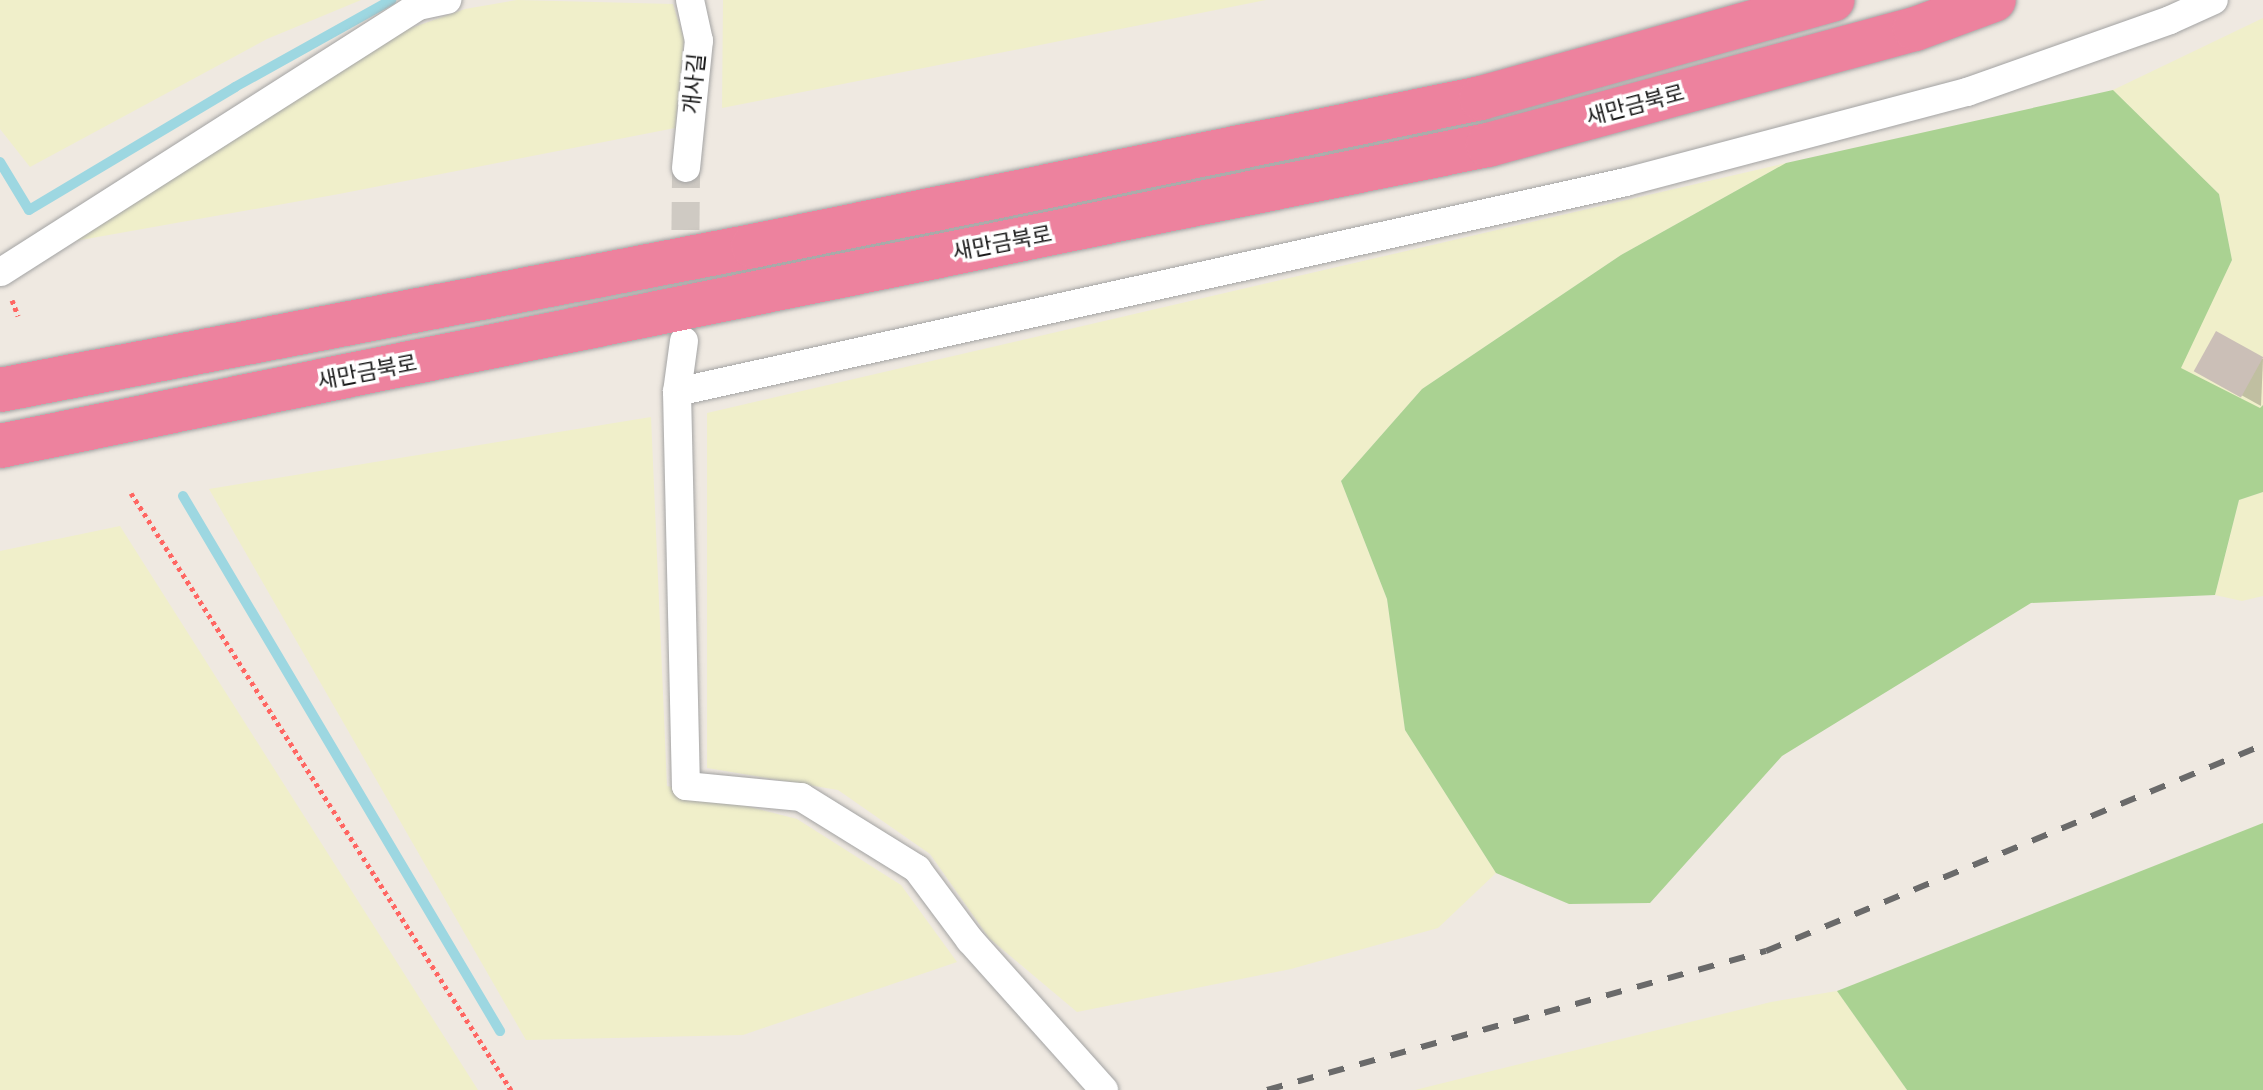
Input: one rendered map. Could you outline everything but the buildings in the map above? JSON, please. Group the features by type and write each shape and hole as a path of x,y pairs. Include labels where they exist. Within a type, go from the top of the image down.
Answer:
{"highway":[{"name":"새만금북로","path":"0,390 753,246 1481,98 1833,0"},
{"name":"새만금북로","path":"0,446 1488,145 1915,29 1994,0"}],"street":[{"path":"1,272 418,6 447,0"},
{"name":"개사길","path":"686,168 699,41 690,0"},
{"path":"677,392 1626,182 1967,92 2170,20 2214,0"},
{"path":"684,341 677,392 686,786 801,797 917,869 970,940 1104,1090"}],"path":[{"path":"131,493 511,1090"}],"green space":[{"path":"0,0 361,0 267,39 30,167 0,129"},
{"path":"517,0 673,4 684,39 675,128 339,194 75,241 408,29 465,9"},
{"path":"723,0 1266,0 722,108"},
{"path":"2263,18 2263,405 2260,409 2180,368 2232,260 2219,194 2113,90"},
{"path":"2113,90 2219,194 2232,260 2181,368 2260,408 2263,405 2263,492 2239,500 2215,595 2031,603 1782,756 1650,903 1569,904 1496,873 1405,730 1387,599 1341,481 1422,389 1621,255 1786,163"},
{"path":"1786,163 1621,255 1422,389 1341,481 1387,599 1405,730 1496,873 1438,928 1291,969 1077,1012 989,938 930,854 838,790 707,768 707,413"},
{"path":"651,417 667,786 797,819 901,885 957,962 743,1035 526,1040 209,489"},
{"path":"2263,492 2263,596 2242,601 2215,595 2239,500"},
{"path":"120,526 478,1090 0,1090 0,551"},
{"path":"2263,823 2263,1090 1907,1090 1837,991"},
{"path":"1837,991 1907,1090 1415,1090 1771,1002"}],"waterway":[{"path":"0,162 29,210 235,87 391,0"},
{"path":"183,496 500,1031"}],"tunnel":[{"path":"685,272 686,168"}],"railway":[{"path":"1267,1090 1766,951 2263,745"}]}
